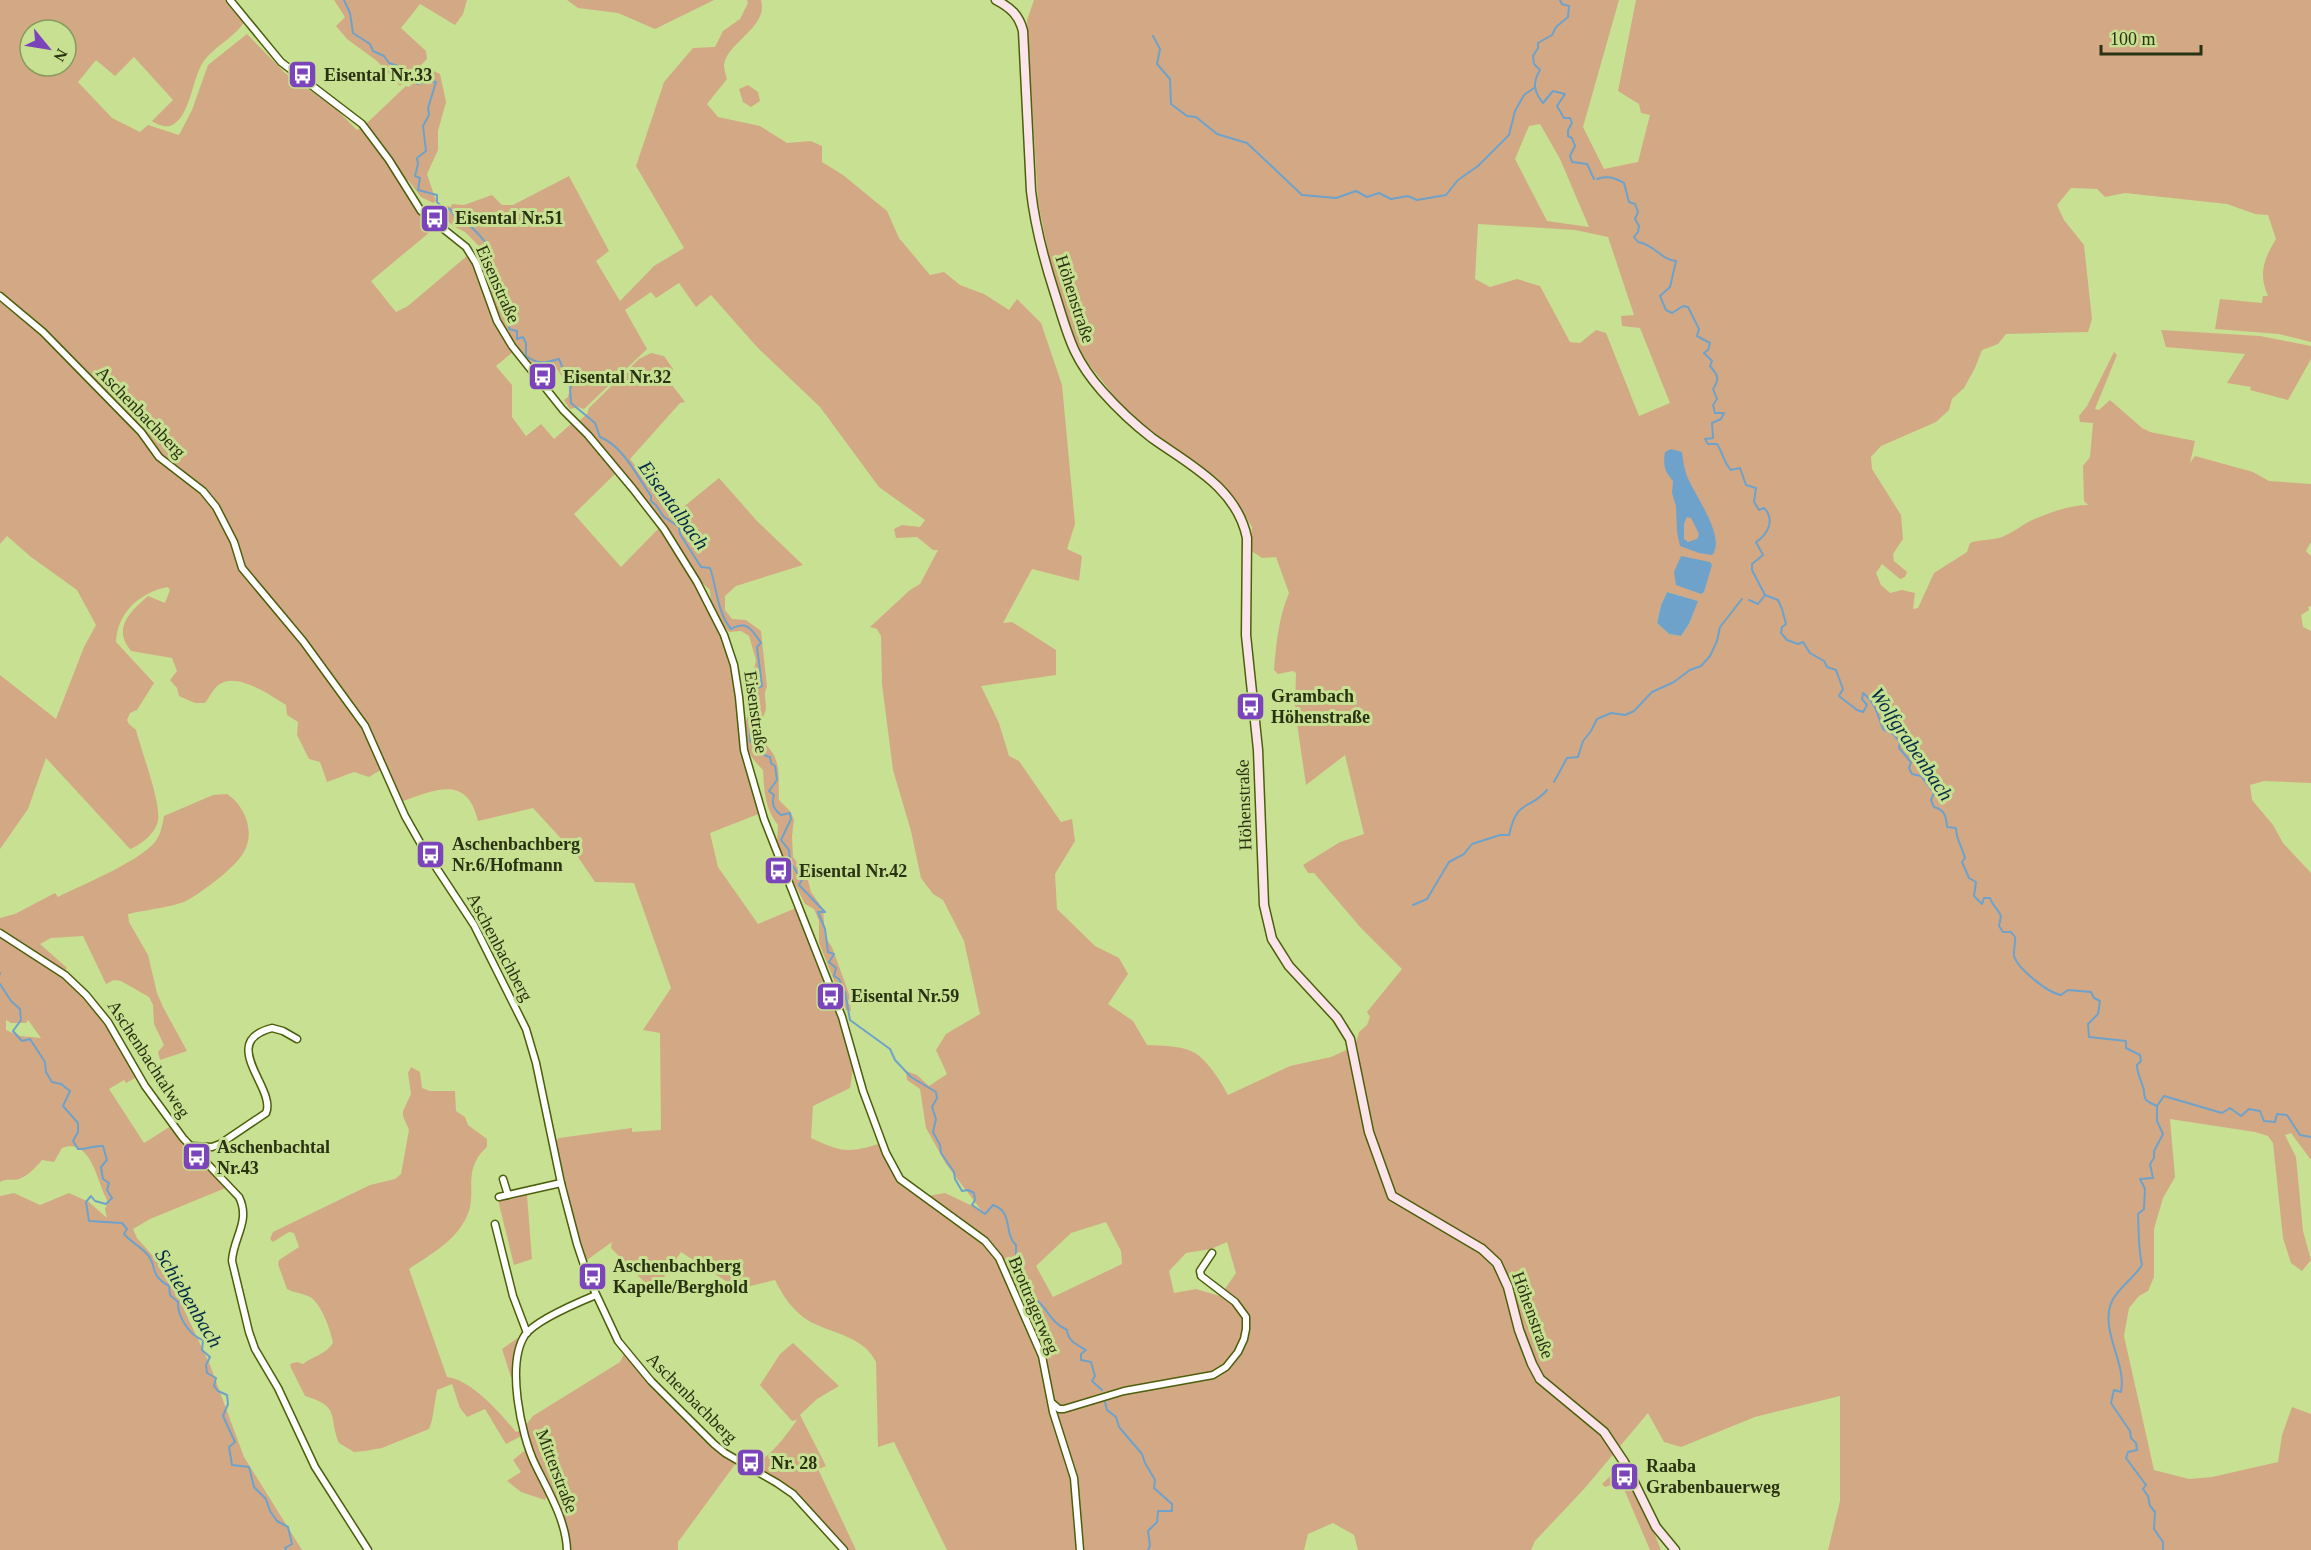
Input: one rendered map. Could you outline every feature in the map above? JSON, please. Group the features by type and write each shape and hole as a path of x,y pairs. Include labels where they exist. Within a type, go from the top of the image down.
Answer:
{"street":[{"name":"Eisenstraße","path":"230,0 280,62 362,124 389,160 421,211 466,247 476,263 496,321 512,346 563,410 588,435 633,489 664,529 697,582 724,635 734,664 740,697 744,750 764,819 842,1017"},
{"name":"Höhenstraße","path":"996,0 1014,11 1021,21 1034,215 1048,277 1065,331 1078,359 1101,389 1129,419 1216,484 1235,506 1244,525 1246,538 1245,635 1258,750 1264,905 1272,939 1289,966 1336,1018 1350,1040 1369,1132 1392,1196 1482,1249 1497,1263 1508,1287 1519,1330 1540,1379 1604,1432 1624,1462 1656,1527 1675,1550"},
{"name":"Aschenbachberg","path":"0,297 43,332 141,432 159,457 203,491 216,507 234,542 242,568 303,641 365,726 405,816 474,925 526,1029 536,1063 561,1183 584,1265 618,1341 651,1381 725,1453 793,1494 844,1550"},
{"name":"Aschenbachtalweg","path":"0,933 65,975 87,995 108,1022 145,1086 190,1146 230,1185 242,1203 243,1221 232,1261 252,1340 278,1388 315,1467 368,1550"},
{"name":"Brottragerweg","path":"842,1017 866,1101 894,1171 908,1186 969,1228 992,1248 999,1258 1039,1346 1050,1400 1074,1478 1080,1550"},
{"path":"190,1146 213,1147 220,1144 266,1113 269,1101 252,1069 249,1056 250,1045 257,1036 272,1028 297,1039"},
{"path":"503,1179 508,1195"},
{"path":"499,1197 561,1183"},
{"path":"495,1224 513,1296 527,1333 564,1309 596,1295"},
{"path":"1050,1400 1054,1406 1064,1408 1124,1391 1213,1376 1226,1367 1241,1346 1247,1322 1244,1313 1235,1302 1201,1276 1202,1268 1212,1253"},
{"name":"Mitterstraße","path":"527,1333 520,1347 516,1369 521,1413 532,1456 551,1495 567,1550"}],"shaded area":[{"path":"0,0 228,0 244,21 237,31 212,52 202,64 184,113 174,124 166,126 152,121 173,100 134,57 115,76 96,60 78,82 112,118 140,132 148,125 179,135 192,110 208,65 247,34 285,73 335,108 357,130 362,128 406,193 436,227 371,281 396,312 408,306 468,255 470,256 497,326 514,351 496,366 512,385 512,417 526,436 541,424 554,439 572,423 617,472 574,514 621,567 658,529 664,533 702,597 726,647 736,683 742,751 761,813 710,833 718,867 758,924 796,908 840,1015 853,1069 850,1088 813,1106 811,1138 843,1150 878,1144 895,1175 922,1197 945,1193 981,1210 946,1164 926,1128 920,1089 907,1080 906,1071 917,1075 929,1086 947,1074 936,1050 946,1034 980,1014 964,941 943,900 933,894 921,878 911,831 893,770 882,684 881,636 877,629 870,627 910,590 920,584 938,550 933,550 917,537 896,538 894,529 902,525 920,527 925,520 879,487 820,407 757,347 711,295 696,307 679,283 656,298 651,292 625,310 647,349 584,409 578,407 570,409 564,400 568,397 570,389 555,366 534,367 509,338 495,312 486,287 486,261 479,246 465,232 453,226 444,217 436,217 433,212 437,208 451,207 452,204 464,205 492,195 502,205 513,205 569,176 609,251 596,261 620,301 654,266 684,248 636,166 664,82 693,48 715,47 723,31 740,19 748,3 747,0 761,0 762,10 759,18 726,57 724,65 727,79 707,104 718,117 760,126 787,143 811,141 822,146 822,162 843,175 887,211 899,238 930,275 944,272 960,285 984,294 1009,310 1017,299 1041,323 1062,385 1075,524 1067,549 1082,556 1079,581 1032,569 1003,623 1012,622 1056,650 1056,675 981,686 999,723 1009,756 1019,761 1061,822 1072,819 1075,841 1055,874 1057,909 1095,946 1119,958 1128,974 1108,1004 1133,1021 1147,1045 1171,1046 1200,1056 1214,1072 1228,1095 1290,1066 1331,1057 1355,1046 1359,1032 1367,1025 1370,1017 1367,1012 1402,969 1361,928 1314,873 1308,873 1303,865 1340,842 1364,834 1345,755 1306,785 1295,710 1296,673 1293,671 1278,674 1274,670 1280,621 1289,593 1276,557 1262,558 1250,550 1252,527 1234,498 1216,477 1153,433 1118,401 1087,362 1069,328 1051,266 1038,202 1027,20 1034,0 1619,0 1583,127 1604,169 1638,162 1650,115 1641,113 1639,104 1618,91 1636,0 2311,0 2311,342 2279,334 2215,329 2220,299 2262,303 2263,296 2268,296 2263,273 2268,253 2276,239 2268,215 2255,214 2227,204 2125,193 2105,197 2097,189 2071,188 2057,205 2064,220 2084,245 2092,319 2088,332 2006,334 1998,344 1982,350 1964,388 1952,399 1949,410 1936,422 1881,446 1871,457 1872,469 1901,515 1903,539 1893,554 1894,561 1907,572 1905,577 1900,579 1882,564 1876,573 1881,585 1890,593 1902,590 1915,593 1913,609 1918,608 1934,573 1967,552 1970,543 2002,537 2030,521 2059,510 2088,505 2084,501 2083,466 2090,457 2093,423 2080,422 2079,416 2087,406 2114,352 2117,355 2095,409 2099,410 2110,400 2142,428 2150,432 2195,441 2190,463 2195,456 2253,472 2269,481 2311,484 2311,542 2306,551 2311,556 2311,606 2301,615 2303,627 2311,631 2311,783 2264,781 2250,785 2252,800 2273,825 2283,843 2311,873 2311,1160 2291,1133 2285,1135 2296,1157 2303,1231 2311,1260 2302,1271 2291,1263 2283,1238 2273,1143 2268,1136 2170,1119 2175,1177 2163,1198 2154,1229 2154,1277 2148,1291 2139,1296 2129,1308 2124,1336 2154,1470 2189,1479 2212,1477 2278,1462 2282,1435 2292,1407 2311,1414 2311,1550 1828,1550 1840,1501 1840,1396 1755,1417 1681,1447 1664,1442 1648,1413 1584,1489 1535,1541 1531,1550 1358,1550 1354,1535 1333,1523 1308,1534 1304,1550 947,1550 894,1442 878,1447 876,1362 862,1345 803,1317 787,1300 775,1280 738,1289 681,1252 654,1292 611,1248 612,1242 587,1260 583,1258 556,1141 559,1138 632,1128 632,1132 661,1130 660,1033 643,1030 671,988 634,883 595,882 578,857 533,808 478,821 473,806 458,791 439,790 403,801 387,766 369,777 354,772 327,782 320,762 309,759 297,735 298,722 287,715 286,705 245,683 227,681 220,684 205,703 195,703 179,696 177,688 170,680 177,671 172,658 131,651 123,635 126,621 135,608 148,596 165,603 170,590 168,587 148,594 132,606 121,622 116,642 154,683 137,710 130,713 127,720 136,730 154,789 158,812 157,825 139,845 130,849 46,758 28,809 0,849 0,675 56,719 84,647 96,625 77,590 31,557 7,536 0,544","holes":["1540,124 1560,159 1589,227 1547,221 1515,159 1529,126","1478,224 1575,230 1608,237 1634,315 1621,316 1622,326 1640,328 1670,403 1639,416 1606,333 1596,330 1580,343 1570,342 1540,286 1517,279 1490,287 1475,279","1667,592 1697,601 1689,624 1681,636 1669,634 1657,623","1106,1222 1121,1251 1122,1264 1053,1297 1036,1266 1071,1233","1227,1242 1236,1273 1220,1296 1196,1289 1174,1293 1169,1271 1186,1253 1211,1249"]},
{"path":"334,0 467,0 463,14 455,25 420,4 401,28 426,51 427,59 400,86 377,61 347,39 336,26 345,17"},
{"path":"567,0 714,0 655,29 618,13 578,8"},
{"path":"430,69 440,74 446,102 438,131 438,150 427,174 436,201 433,203 421,197 408,180 406,182 366,124 406,86 409,87 424,71"},
{"path":"748,85 758,92 760,101 751,107 743,102 739,89"},
{"path":"2161,330 2260,336 2311,346 2311,359 2288,400 2250,390 2251,387 2227,383 2245,354 2166,347"},
{"path":"651,353 664,356 673,369 669,381 685,402 680,403 630,459 659,495 670,518 719,478 757,521 803,565 736,586 725,596 725,610 732,619 746,620 761,631 767,687 766,707 758,734 776,760 779,775 779,800 790,811 794,820 793,857 807,876 811,892 823,909 825,937 832,947 849,994 851,1011 846,1010 819,943 819,921 814,909 805,904 782,859 777,842 778,825 768,806 763,770 752,756 745,741 745,725 752,709 749,696 755,686 753,674 756,660 749,636 741,631 729,632 721,623 711,603 710,590 701,582 667,529 580,420 587,414 589,408 639,359"},
{"path":"227,794 243,811 248,826 248,842 241,857 219,878 186,901 128,914 129,922 148,955 157,993 163,1007 187,1051 160,1060 158,1052 164,1045 154,1024 153,1005 149,997 121,981 114,980 106,984 83,936 51,938 40,944 67,968 64,972 0,929 0,918 15,914 55,893 58,897 124,865 155,842 164,816 213,795"},
{"path":"0,936 63,975 81,991 97,1011 137,1077 126,1083 124,1080 109,1089 144,1143 171,1126 196,1156 228,1187 150,1219 133,1229 137,1238 166,1271 210,1365 244,1457 302,1550 0,1550 0,1196 14,1193 40,1205 69,1193 89,1202 107,1218 105,1209 108,1202 87,1156 80,1149 72,1146 62,1148 54,1162 42,1160 22,1178 0,1182","holes":["6,1020 11,1023 26,1023 28,1020 41,1038 20,1036 6,1030"]},
{"path":"411,1067 420,1072 422,1088 430,1091 455,1091 456,1111 465,1117 468,1125 487,1139 487,1147 474,1164 470,1207 462,1225 442,1246 409,1269 447,1377 456,1379 476,1391 516,1432 522,1430 523,1435 506,1444 485,1409 467,1417 460,1408 452,1384 437,1390 429,1429 382,1448 354,1452 339,1443 329,1408 305,1396 291,1368 290,1364 297,1362 303,1364 333,1343 328,1325 318,1305 310,1297 287,1289 278,1264 279,1260 299,1247 294,1233 289,1232 273,1242 270,1239 273,1232 370,1185 395,1179 401,1174 409,1130 403,1111 411,1094 408,1073"},
{"path":"527,1195 532,1259 514,1265 498,1200"},
{"path":"522,1335 514,1376 511,1377 502,1349"},
{"path":"793,1343 839,1386 817,1399 800,1415 826,1466 818,1469 856,1550 841,1550 791,1496 750,1464 763,1459 770,1453 797,1420 792,1421 760,1385 780,1354"},
{"path":"624,1354 650,1383 736,1463 678,1542 678,1550 569,1550 533,1455 525,1426 533,1416 620,1362"},
{"path":"527,1449 547,1494 545,1500 521,1492 507,1481 521,1472 513,1460"},
{"path":"1620,1467 1623,1468 1654,1528 1661,1550 1650,1550 1621,1482 1605,1487 1602,1484"}],"water":[{"path":"1671,449 1682,452 1687,476 1713,527 1716,547 1712,555 1680,546 1676,506 1672,493 1673,481 1665,468 1665,452","holes":["1687,517 1691,518 1699,534 1697,539 1688,542 1684,539 1684,524"]},
{"path":"1681,556 1710,562 1712,565 1704,592 1701,594 1676,585 1674,572"},
{"path":"1667,592 1698,601 1689,624 1681,636 1669,634 1657,623"}],"waterway":[{"name":"Eisentalbach","path":"344,0 350,13 353,33 370,44 373,51 384,56 389,63 401,67 417,84 436,82 428,108 429,115 423,126 426,151 417,158 415,176 420,178 418,190 437,195 437,202 443,208 450,209 457,220 472,228 489,246 489,262 493,271 489,284 499,296 503,306 512,311 515,320 510,323 509,329 517,331 517,339 523,337 526,343 526,356 542,362 559,359 564,371 575,378 570,389 571,403 595,423 600,437 623,454 651,496 651,501 664,517 679,527 680,534 701,567 710,568 720,608 731,629 746,626 752,630 761,643 757,647 762,686 757,688 758,710 750,720 750,741 770,757 771,763 775,766 777,780 769,791 774,795 773,804 777,811 781,815 790,813 791,819 781,840 789,850 790,862 802,880 799,885 825,912 818,912 825,929 828,952 834,954 829,962 836,968 834,976 839,979 842,986 838,989 845,992 850,1020 890,1049 895,1060 911,1077 936,1092 937,1098 932,1107 936,1119 933,1132 940,1145 941,1153 954,1172 955,1179 962,1191 968,1190 974,1193 975,1200 972,1205 985,1214 993,1205 1004,1213 1010,1235 1016,1245 1016,1254 1020,1260 1020,1276 1032,1291 1031,1301 1038,1301 1054,1320 1067,1330 1071,1340 1086,1350 1081,1354 1081,1360 1091,1362 1095,1376 1092,1381 1102,1390"},
{"name":"Wolfgrabenbach","path":"1560,0 1562,4 1569,6 1568,17 1556,27 1552,35 1538,43 1533,56 1534,64 1540,70 1535,87 1543,103 1553,91 1565,94 1557,106 1564,118 1570,118 1572,123 1568,130 1568,136 1572,138 1575,146 1570,156 1572,162 1587,164 1594,179"},
{"path":"1153,36 1160,49 1157,64 1170,79 1171,104 1187,116 1196,117 1217,134 1247,143 1302,195 1336,198 1356,191 1367,197 1379,193 1391,199 1408,196 1417,200 1446,195 1458,180 1478,166 1509,135 1515,111 1524,95 1534,88"},
{"name":"Wolfgrabenbach","path":"1597,179 1611,178 1624,183 1629,202 1635,204 1638,212 1635,219 1639,226 1634,237 1638,242 1676,261 1670,287 1660,296 1666,310 1672,313 1683,306 1688,307 1699,329 1697,336 1710,343 1708,350 1704,353 1712,361 1710,366 1717,377 1713,389 1717,399 1713,405 1715,413 1724,413 1721,419 1712,423 1713,438 1705,439 1708,444 1717,444 1731,470 1740,468 1746,485 1756,488 1754,502 1759,510 1764,508 1768,513 1769,527 1756,542 1763,555 1752,564 1752,570 1765,595 1778,600 1786,624 1782,627 1781,633 1787,640 1798,644 1803,642 1810,653 1824,661 1827,667 1836,670 1843,689 1839,696 1857,710 1863,712 1867,705 1862,699 1863,693 1870,700 1883,729 1893,734 1900,742 1899,748 1911,762 1909,768 1912,774 1921,776 1934,793 1931,800 1934,807 1944,814 1947,827 1956,828 1965,858 1962,862 1969,878 1976,882 1974,896 1982,904 1984,898 1990,898 2001,916 1999,926 2003,932 2011,932 2015,937 2014,956 2021,967 2041,985 2055,993 2061,995 2068,990 2091,992 2094,998 2100,1001 2098,1014 2088,1024 2089,1037 2126,1041 2126,1048 2140,1055 2141,1061 2137,1068 2145,1099 2157,1106 2157,1121 2163,1134 2150,1164 2153,1178 2140,1179 2145,1189 2144,1209 2138,1214 2142,1265 2115,1296 2109,1312 2111,1335 2122,1381 2121,1392 2114,1390 2111,1403 2136,1443 2137,1450 2128,1452 2126,1458 2146,1485 2143,1489 2155,1512 2154,1529 2163,1542 2163,1550"},
{"path":"1749,600 1758,604 1765,595"},
{"path":"1554,782 1567,758 1578,757 1583,741 1597,719 1611,713 1625,715 1634,711 1652,692 1701,666 1710,656 1720,627 1742,599"},
{"path":"1413,905 1427,899 1449,862 1464,854 1472,844 1500,835 1509,835 1512,823 1520,810 1547,790"},
{"name":"Schiebenbach","path":"0,984 11,1001 20,1009 21,1020 13,1031 22,1041 30,1039 45,1062 46,1072 52,1082 61,1084 70,1091 63,1106 78,1123 78,1132 73,1141 78,1149 103,1146 107,1160 101,1167 103,1179 109,1183 107,1190 112,1198 106,1204 95,1201 91,1196 86,1202 89,1221 122,1223 127,1229 124,1234 147,1254 158,1278 169,1286 170,1295 178,1302 185,1325 203,1340 202,1350 210,1357 206,1365 207,1373 216,1378 214,1386 218,1391 227,1395 228,1404 223,1416 235,1442 229,1447 232,1465 249,1467 254,1487 266,1499 277,1521 288,1527 292,1544 285,1548 286,1550"},
{"path":"2157,1106 2164,1096 2222,1113 2230,1108 2241,1116 2249,1109 2260,1111 2264,1121 2275,1122 2277,1114 2287,1115 2300,1135 2311,1137"},
{"name":"Eisentalbach","path":"1105,1402 1107,1410 1116,1417 1119,1427 1142,1454 1155,1480 1154,1488 1172,1504 1172,1511 1158,1511 1157,1522 1148,1531 1150,1546 1148,1550"}],"place":[{"name":"Eisental Nr.33","path":"303,75"},
{"name":"Eisental Nr.51","path":"434,218"},
{"name":"Eisental Nr.32","path":"542,377"},
{"name":"Grambach Höhenstraße","path":"1250,706"},
{"name":"Aschenbachberg Nr.6/Hofmann","path":"431,854"},
{"name":"Eisental Nr.42","path":"778,871"},
{"name":"Eisental Nr.59","path":"830,996"},
{"name":"Aschenbachtal Nr.43","path":"196,1157"},
{"name":"Aschenbachberg Kapelle/Berghold","path":"592,1276"},
{"name":"Nr. 28","path":"750,1463"},
{"name":"Raaba Grabenbauerweg","path":"1625,1476"}]}
